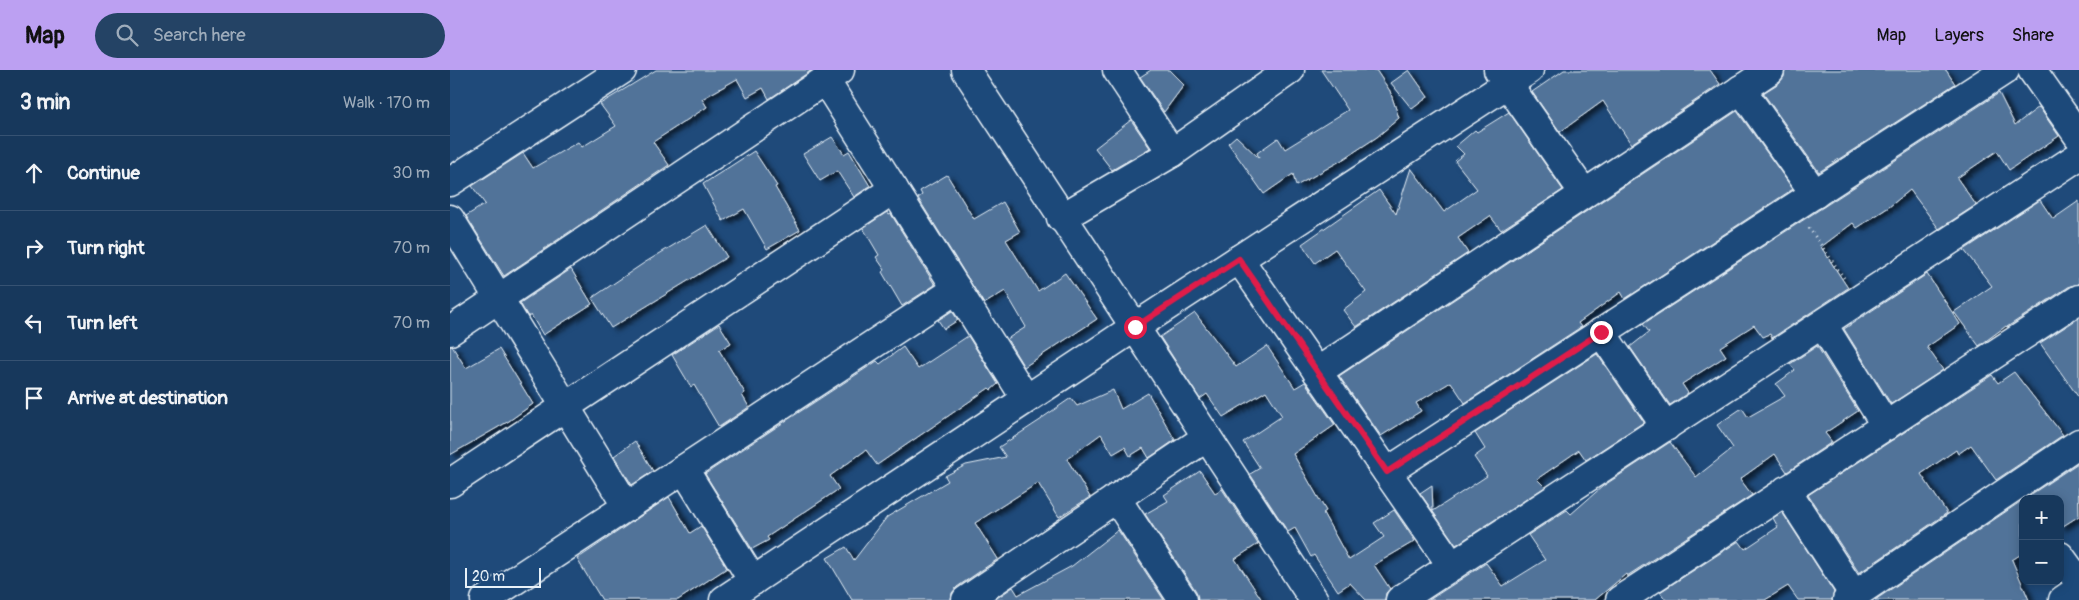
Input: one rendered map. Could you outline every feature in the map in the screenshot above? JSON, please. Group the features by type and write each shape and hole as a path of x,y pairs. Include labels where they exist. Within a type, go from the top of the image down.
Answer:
{"street":[{"path":"450,182 622,70"},
{"path":"966,70 1061,218 1135,327 1314,600"},
{"path":"1117,70 1172,153"},
{"path":"1061,218 1172,153 1290,70"},
{"path":"1318,372 1770,70"},
{"path":"1387,472 2005,70"},
{"path":"2032,70 2079,137"},
{"path":"450,331 833,75 894,189 1026,399"},
{"path":"724,600 1239,259 1512,75 1584,193"},
{"path":"1741,89 1805,201"},
{"path":"1400,600 2079,156"},
{"path":"450,483 894,189"},
{"path":"450,219 627,507"},
{"path":"1239,259 1452,566"},
{"path":"485,600 957,289"},
{"path":"1620,600 2079,298"},
{"path":"1823,325 1886,426"},
{"path":"1601,332 1666,427"},
{"path":"966,600 1207,437"},
{"path":"1786,490 1851,598 2018,495 2079,443"},
{"path":"684,469 753,581"},
{"path":"1116,498 1183,600"},
{"path":"2064,561 2079,582"},
{"path":"2063,600 2079,590"}],"path":[{"path":"1805,201 1858,299"}],"building":[{"path":"656,70 812,70 769,99 763,88 747,97 737,79 702,99 707,107 653,142 669,165 504,276 466,216 485,204 472,186 523,153 533,168 578,142 582,147 616,126 600,104"},
{"path":"1151,70 1169,70 1184,85 1164,112 1140,77"},
{"path":"1321,70 1376,70 1390,91 1399,118 1377,137 1342,160 1296,186 1293,174 1264,194 1228,143 1236,136 1259,158 1257,153 1278,138 1285,149 1348,110"},
{"path":"1409,70 1428,97 1412,109 1391,83"},
{"path":"1564,70 1710,70 1720,84 1631,144 1603,101 1560,132 1532,92"},
{"path":"1785,70 1946,70 1955,84 1819,172 1763,93 1779,83 1784,77"},
{"path":"1999,93 2015,125 2039,107 2059,136 2009,170 1997,151 1957,178 1976,205 1939,229 1910,190 1889,207 1857,228 1853,223 1821,247 1848,288 1772,338 1770,334 1763,337 1754,325 1720,347 1726,356 1682,384 1688,393 1670,405 1630,347 1649,332 1643,324"},
{"path":"1737,111 1793,189 1625,299 1621,292 1578,323 1581,327 1465,403 1451,382 1416,403 1421,411 1381,436 1339,376"},
{"path":"1509,112 1563,190 1501,230 1490,216 1458,238 1468,253 1356,327 1343,310 1366,292 1335,249 1315,263 1302,244 1379,190 1396,214 1411,168 1444,212 1477,189 1455,161 1464,154 1456,146 1475,130 1477,132"},
{"path":"1131,120 1150,148 1112,170 1095,148"},
{"path":"832,137 844,154 849,151 870,186 854,197 837,171 820,181 803,154"},
{"path":"754,151 777,186 775,187 800,230 767,249 744,209 723,221 703,184"},
{"path":"947,175 974,219 1003,202 1020,232 1006,240 1038,291 1065,273 1097,319 1024,367 1007,339 1026,327 1005,291 984,304 918,198 922,195 920,191"},
{"path":"2040,200 2053,219 2079,201 2079,284 2070,286 2006,326 1979,346 1954,312 1992,286 1964,250"},
{"path":"887,212 889,215 891,214 935,285 902,306 882,272 885,270 876,257 879,255 863,228"},
{"path":"707,225 727,257 611,328 592,298 644,263"},
{"path":"571,269 592,304 543,335 531,315 528,317 520,303"},
{"path":"1927,274 1960,324 1927,347 1943,370 1891,404 1844,329"},
{"path":"952,311 958,320 944,329 938,320"},
{"path":"1195,313 1236,367 1267,346 1295,388 1305,382 1335,425 1293,454 1326,511 1323,513 1349,560 1384,537 1374,523 1394,510 1415,541 1374,565 1390,589 1386,593 1385,600 1366,600 1350,583 1338,591 1314,555 1311,557 1295,528 1288,532 1250,474 1260,468 1243,442 1282,416 1266,391 1223,417 1207,394 1200,399 1160,337"},
{"path":"2079,318 2079,398 2040,343"},
{"path":"719,324 731,343 719,350 745,393 742,395 749,407 719,427 694,385 691,387 672,355"},
{"path":"968,336 998,384 991,390 989,388 877,465 866,450 830,476 839,489 767,537 769,540 752,549 705,474 877,361 880,364 903,347 918,369"},
{"path":"450,346 452,346 466,368 499,349 533,404 509,421 450,455"},
{"path":"1817,346 1858,411 1825,433 1832,442 1787,472 1775,454 1740,479 1752,495 1627,576 1626,574 1595,600 1429,600 1486,563 1503,586 1545,560 1528,535 1567,510 1571,514 1603,486 1670,442 1696,477 1733,448 1717,425 1742,408 1748,417 1785,396 1776,384 1795,370 1790,364"},
{"path":"1597,354 1644,422 1586,460 1579,450 1537,479 1545,487 1456,545 1420,493 1432,485 1433,511 1487,476 1474,457 1485,449 1475,433"},
{"path":"2014,372 2063,435 1996,480 1971,445 1958,454 1956,450 1921,474 1947,513 1859,573 1808,495 1992,375 1998,383"},
{"path":"1113,390 1121,409 1148,393 1175,440 1149,458 1143,448 1130,456 1125,447 1113,454 1101,434 1067,459 1090,497 1059,517 1038,483 975,523 998,559 957,587 952,593 951,600 852,600 827,558 846,547 854,560 887,517 948,481 945,476 966,465 1006,457 999,447 1071,398 1077,406"},
{"path":"635,441 653,471 632,485 614,456"},
{"path":"2078,463 2079,516 2064,525 2064,495 2030,495"},
{"path":"1200,471 1215,493 1222,489 1258,544 1235,559 1262,600 1198,600 1196,591 1145,514 1168,501 1164,495"},
{"path":"669,497 690,533 701,526 727,568 678,600 602,600 577,559"},
{"path":"2019,503 2019,556 2012,560 2019,576 2019,585 2023,585 2029,600 1875,600"},
{"path":"1782,512 1834,592 1832,600 1798,600 1788,586 1765,600 1666,600 1660,592 1739,541 1745,549 1778,527 1773,518"},
{"path":"1118,530 1164,600 994,600 1013,587 1018,595 1072,566"}],"route":[{"path":"1135,327 1239,259 1387,472 1601,332"}]}
